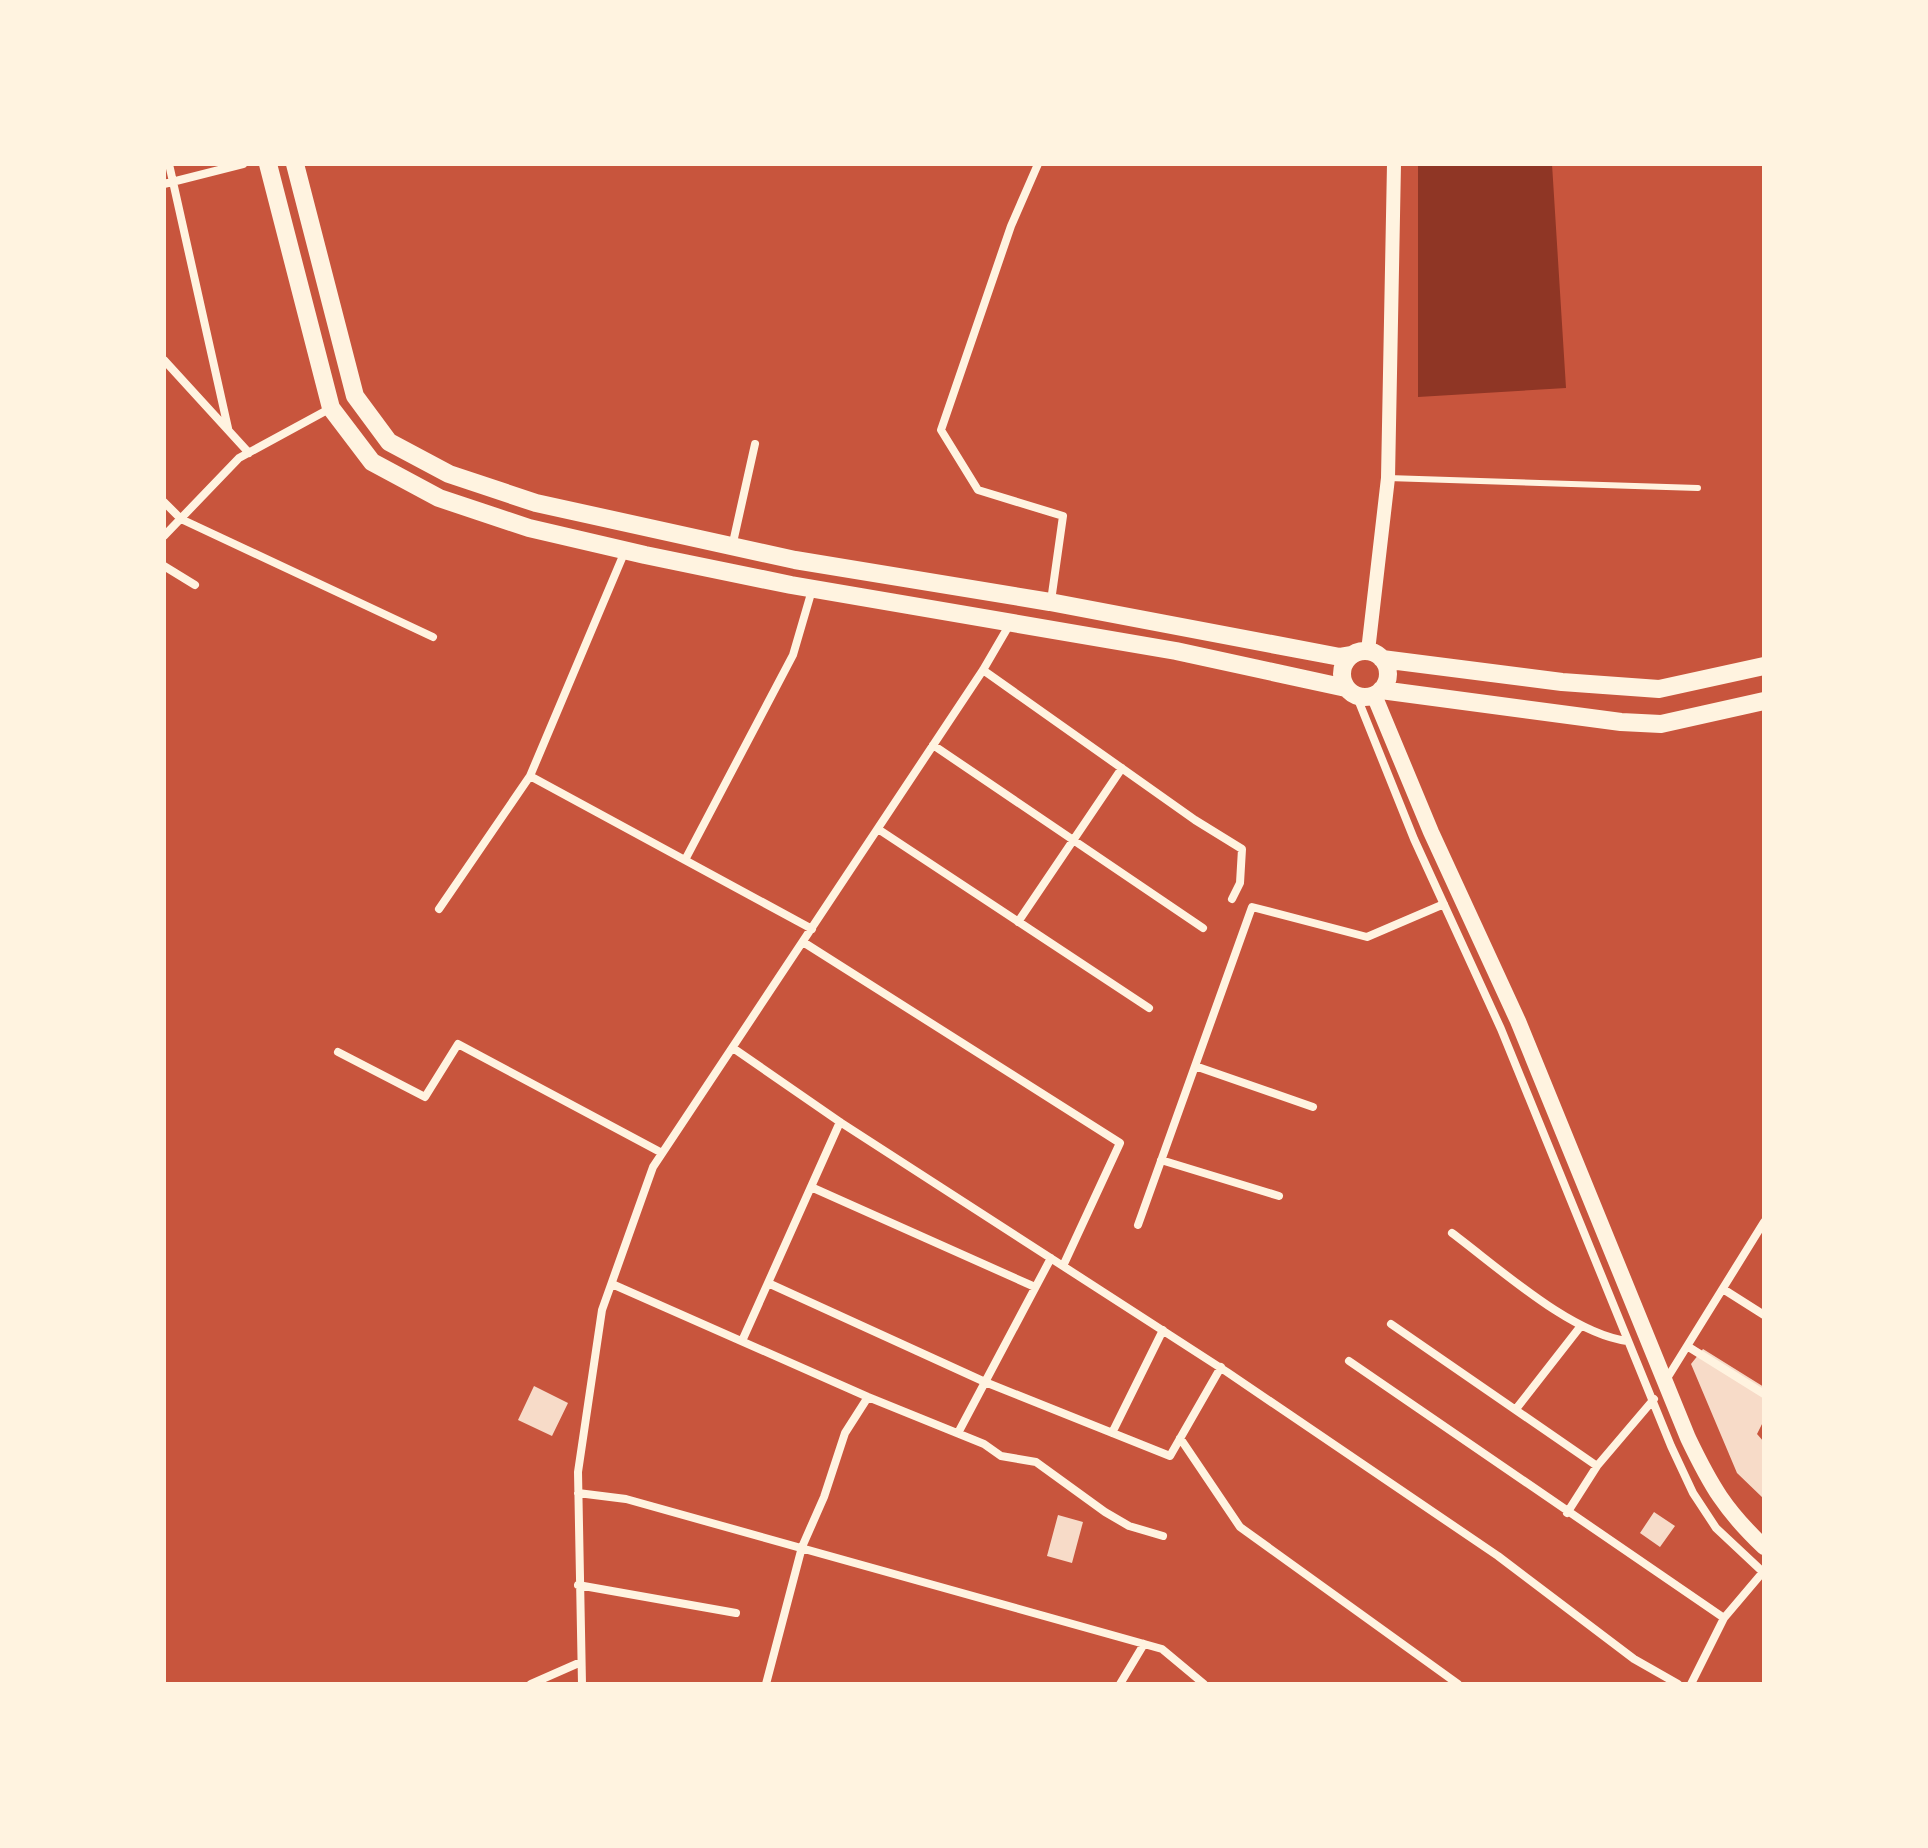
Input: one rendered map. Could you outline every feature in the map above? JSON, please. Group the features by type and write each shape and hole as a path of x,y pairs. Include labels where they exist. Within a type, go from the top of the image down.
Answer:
{"main road":[{"path":"268,164 331,408 372,462 439,498 529,528 626,551 812,589 1176,651 1365,693 1558,717 1661,724 1764,701"},
{"path":"295,164 355,396 389,442 449,474 536,503 732,547 1050,602 1340,657 1367,655 1562,682 1659,689 1764,666"},
{"path":"1367,655 1342,667 1365,693 1518,1021 1710,1483 1731,1515 1764,1547"},
{"path":"1365,693 1388,675 1367,655"}],"street":[{"path":"169,164 168,182 228,428"},
{"path":"168,182 243,164"},
{"path":"1038,164 1011,226 941,430 978,490 1063,516 1050,602"},
{"path":"1367,655 1388,478 1394,164"},
{"path":"165,363 249,453"},
{"path":"164,536 239,458 331,408"},
{"path":"732,547 755,444"},
{"path":"164,502 181,519 433,637"},
{"path":"439,909 530,776 626,551"},
{"path":"164,566 195,585"},
{"path":"685,860 793,655 812,589"},
{"path":"582,1684 578,1472 602,1310 653,1167 983,670 1011,621"},
{"path":"983,670 1242,849 1240,883 1232,899"},
{"path":"1365,693 1444,904 1501,1029 1627,1341 1693,1493 1716,1528 1764,1572 1724,1618 1691,1684"},
{"path":"933,745 1203,928"},
{"path":"1018,922 1122,768"},
{"path":"530,776 812,929"},
{"path":"878,829 1149,1008"},
{"path":"1138,1225 1252,907 1367,937 1444,904"},
{"path":"803,942 1120,1143 1063,1266"},
{"path":"338,1052 425,1097 458,1044 662,1153"},
{"path":"733,1048 840,1122 1221,1367 1498,1556 1634,1659 1678,1684"},
{"path":"1195,1066 1313,1107"},
{"path":"742,1341 840,1122"},
{"path":"1161,1160 1279,1196"},
{"path":"811,1187 1035,1287"},
{"path":"1666,1380 1764,1222"},
{"path":"1452,1233 1580,1327 1607,1339 1627,1341"},
{"path":"958,1433 1051,1258"},
{"path":"768,1283 985,1382 1170,1456 1221,1367"},
{"path":"612,1284 868,1397 984,1444 1001,1456 1036,1462 1129,1526 1163,1536"},
{"path":"1723,1289 1764,1315"},
{"path":"1391,1324 1597,1466"},
{"path":"1516,1409 1580,1327"},
{"path":"1112,1433 1163,1330"},
{"path":"1687,1346 1764,1394"},
{"path":"1349,1361 1724,1618"},
{"path":"766,1684 802,1547 824,1497 845,1433 868,1397"},
{"path":"1567,1513 1597,1466 1654,1399"},
{"path":"1180,1438 1240,1527 1458,1684"},
{"path":"578,1493 626,1499 1162,1649 1204,1684"},
{"path":"578,1585 736,1613"},
{"path":"1120,1684 1144,1644"},
{"path":"531,1684 581,1662"}],"lane":[{"path":"1388,478 1698,488"}],"shaded area":[{"path":"1418,164 1552,164 1566,388 1418,397"}],"building":[{"path":"1703,1349 1764,1387 1764,1420 1757,1434 1764,1442 1764,1499 1737,1473 1691,1364"},
{"path":"534,1386 568,1403 552,1436 518,1420"},
{"path":"1654,1512 1675,1526 1660,1547 1640,1533"},
{"path":"1058,1515 1083,1522 1072,1563 1047,1556"}]}
